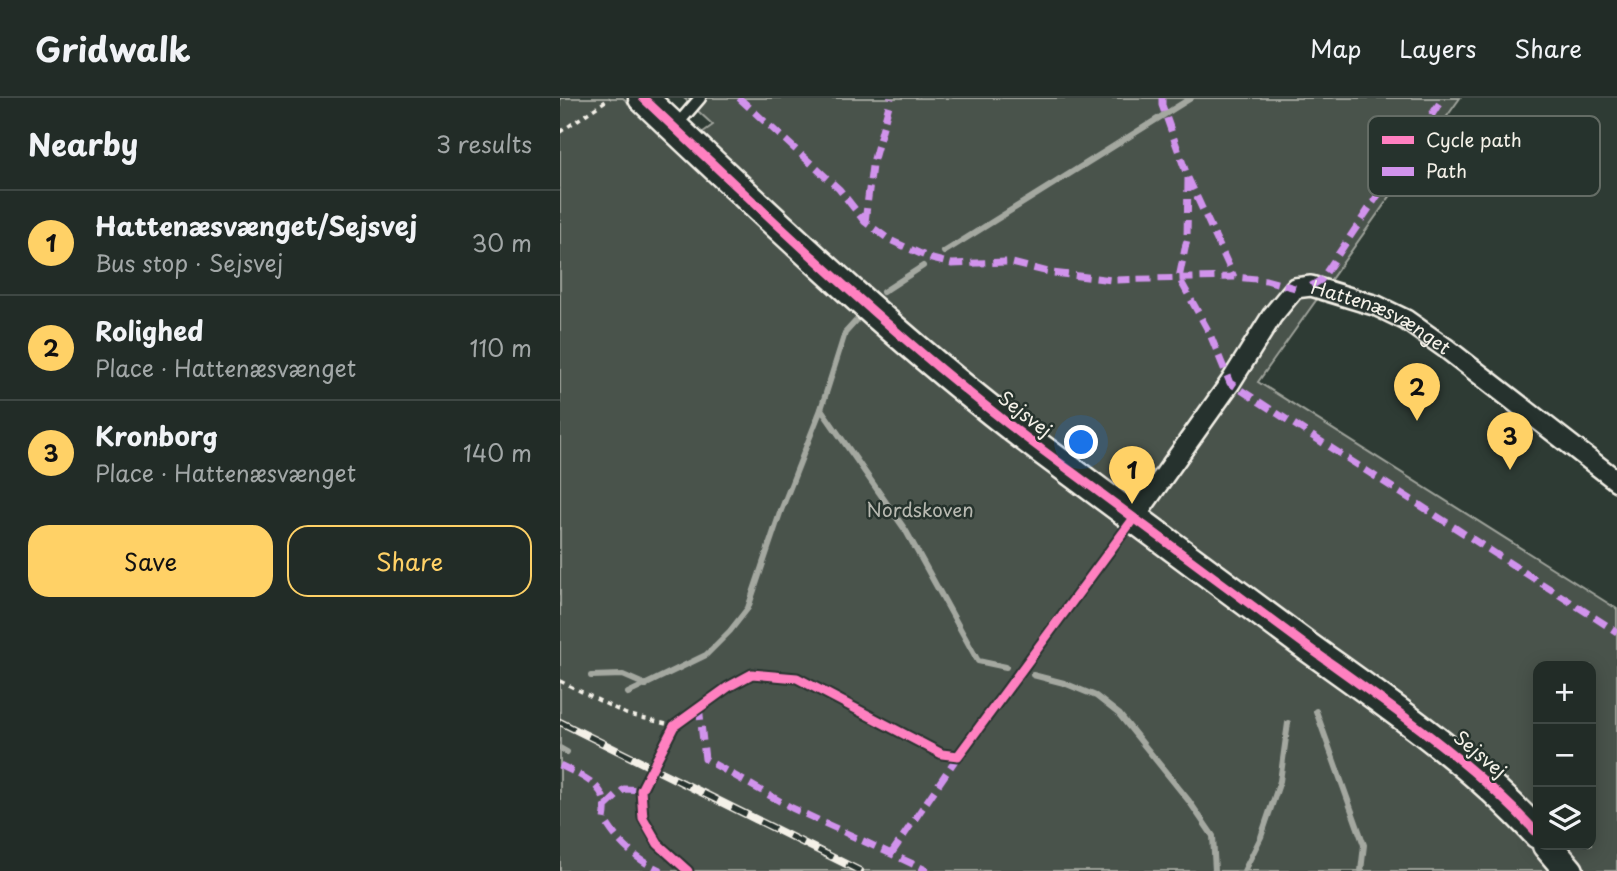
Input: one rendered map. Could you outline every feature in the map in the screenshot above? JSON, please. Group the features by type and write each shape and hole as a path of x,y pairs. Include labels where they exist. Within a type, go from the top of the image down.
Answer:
{"street":[{"name":"Sejsvej","path":"643,98 958,385 1444,746 1508,802 1533,829"},
{"name":"Hattenæsvænget","path":"1134,518 1230,383 1272,316 1295,288 1311,285 1377,306 1406,320 1617,481"},
{"path":"1551,850 1569,871"}],"lane":[{"path":"674,127 700,98"}],"path":[{"path":"560,132 610,98"},
{"path":"560,681 626,714 674,726"}],"green space":[{"name":"Nordskoven","path":"560,98 623,98 682,147 713,125 684,98 1460,98 1447,116 1368,116 1368,196 1390,196 1258,382 1617,609 1617,871 560,871"}],"waterway":[{"path":"944,252 1191,98"},
{"path":"883,292 923,266"},
{"path":"628,693 706,655 748,608 780,513 821,409 845,333 856,321"},
{"path":"821,409 906,531 978,661 1006,667"},
{"path":"591,676 623,675 646,685"},
{"path":"1033,675 1064,683 1096,696 1119,714 1189,801 1213,836 1215,871"},
{"path":"1316,711 1364,845 1361,871"},
{"path":"1244,871 1261,837 1280,781 1288,723"},
{"path":"560,748 567,752"}],"railway":[{"path":"560,722 860,871"}],"marked path":[{"path":"739,98 839,189 865,222 890,240 932,259 952,264 1008,262 1053,273 1112,280 1234,277 1266,280 1295,288"},
{"path":"865,222 872,166 891,98"},
{"path":"1162,98 1162,105 1188,178 1234,277"},
{"path":"1431,116 1443,98"},
{"path":"1188,178 1187,239 1179,278 1209,332 1230,383 1617,632"},
{"path":"1311,286 1321,280 1377,196"},
{"path":"699,706 705,759 792,808 928,871"},
{"path":"891,854 960,753"},
{"path":"560,765 587,779 600,791 604,798 604,819 615,836 636,856 662,871"},
{"path":"606,806 624,789 641,790"}],"cycle path":[{"path":"643,98 838,280 989,409 1428,735 1485,782 1533,829"},
{"path":"688,871 658,844 643,818 641,790 674,726 728,687 752,674 797,678 942,754 958,756 1134,518"}],"place":[{"name":"Rolighed","path":"1417,421"},
{"name":"Kronborg","path":"1510,470"},
{"name":"Hattenæsvænget/Sejsvej","path":"1132,504"}]}
